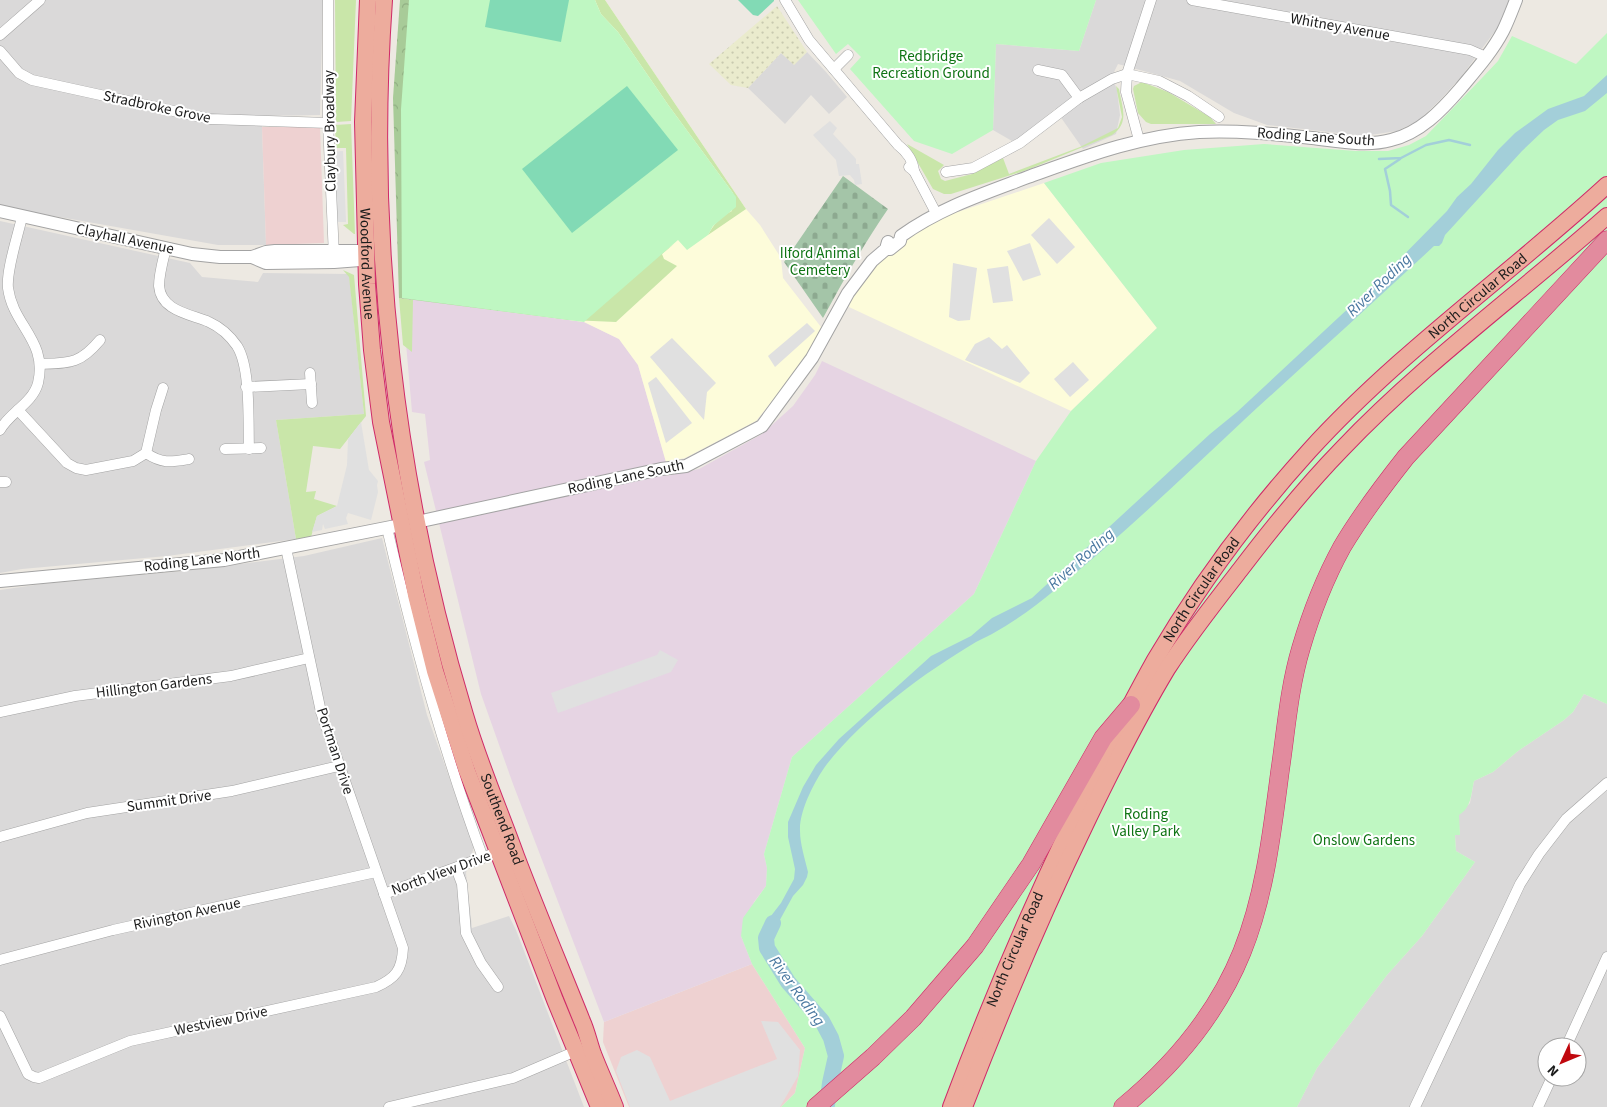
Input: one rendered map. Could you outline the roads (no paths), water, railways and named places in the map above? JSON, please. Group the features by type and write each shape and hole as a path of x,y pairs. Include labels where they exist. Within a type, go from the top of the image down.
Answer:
{"highway":[{"name":"Woodford Avenue","path":"368,0 363,122 367,284 374,368 381,422 402,525"},
{"name":"Woodford Avenue","path":"384,0 380,81 383,263 392,363 402,434 402,525"},
{"path":"380,154 373,178 374,244 373,249 367,256 383,263"},
{"name":"North Circular Road","path":"951,1107 1000,984 1041,889 1084,797 1156,660 1212,573 1243,530 1309,451 1381,379 1542,244 1607,185"},
{"name":"North Circular Road","path":"964,1107 1015,981 1074,848 1118,756 1169,667 1226,588 1260,544 1341,450 1387,405 1444,354 1607,216"},
{"path":"1123,1107 1152,1084 1210,1013 1222,994 1242,951 1258,900 1272,830 1288,715 1300,650 1321,594 1342,548 1380,490 1406,457 1603,245"},
{"name":"Southend Road","path":"402,525 416,595 435,670 467,771 490,855 599,1107"},
{"name":"Southend Road","path":"402,525 432,591 466,718 492,792 615,1107"},
{"path":"816,1107 873,1057 913,1018 975,946 1031,864 1103,738 1131,705"}],"street":[{"path":"0,35 40,0"},
{"name":"Claybury Broadway","path":"328,0 328,123 334,257"},
{"path":"785,0 809,40 898,145 906,151 914,163 914,171 936,213"},
{"path":"1139,140 1126,92 1127,74 1150,0"},
{"name":"Whitney Avenue","path":"1192,0 1470,50 1486,58"},
{"name":"Roding Lane South","path":"402,525 661,469 686,466 762,426 812,358 853,287 872,261 886,248 887,243 936,213 966,200 1084,156 1139,140 1219,131 1371,143 1392,140 1412,132 1429,121 1454,96 1486,58 1503,32 1516,0"},
{"name":"Stradbroke Grove","path":"0,51 19,73 32,80 210,119 328,123"},
{"path":"834,69 848,55"},
{"path":"1038,70 1062,75 1079,98"},
{"path":"946,172 973,168 1020,143 1079,98 1112,79 1127,74 1159,81 1188,96 1219,117"},
{"name":"Clayhall Avenue","path":"0,212 211,256 252,257 266,252 360,260 367,256"},
{"path":"0,430 4,423 27,401 37,385 40,364 38,351 16,315 8,286 22,217"},
{"path":"166,248 159,285 161,295 170,307 209,322 225,331 238,347 244,366 249,449"},
{"path":"40,364 67,363 80,359 100,340"},
{"path":"310,373 312,404"},
{"path":"246,387 311,384"},
{"path":"18,410 67,463 76,468 86,470 133,461 146,453 156,410 164,388"},
{"path":"225,450 261,448"},
{"path":"146,453 156,460 169,462 189,459"},
{"name":"Roding Lane North","path":"0,580 224,560 402,525"},
{"name":"Portman Drive","path":"286,548 321,712 403,948"},
{"name":"Hillington Gardens","path":"0,712 75,696 231,676 309,658"},
{"name":"Summit Drive","path":"0,837 87,812 232,792 339,766"},
{"path":"1416,1107 1491,942 1520,884 1539,854 1566,819 1607,783"},
{"name":"North View Drive","path":"384,894 490,855"},
{"path":"456,868 462,884 466,933 481,963 498,988"},
{"name":"Rivington Avenue","path":"0,960 113,930 376,872"},
{"name":"Westview Drive","path":"0,1016 28,1074 39,1078 130,1041 376,987 387,982 396,974 402,963 403,948"},
{"path":"1571,1037 1607,957"},
{"path":"389,1107 513,1078 576,1051"},
{"path":"1538,1107 1547,1087"}],"water":[{"path":"1607,75 1607,93 1585,111 1558,120 1544,130 1522,151 1445,235 1439,246 1434,246 1152,506 1025,613 936,667 877,712 842,746 818,778 802,814 800,836 808,872 807,877 803,885 793,896 776,927 772,940 760,948 764,925 781,903 794,879 795,869 788,837 788,822 803,787 816,765 839,739 931,656 971,636 992,618 1032,598 1382,277 1447,211 1457,197 1471,184 1498,150 1515,133 1548,109 1584,96"}],"waterway":[{"path":"1379,159 1401,158 1426,145 1449,140 1470,145"},
{"path":"1400,159 1385,169 1391,205 1408,217"},
{"name":"River Roding","path":"773,923 766,938 767,948 788,982 822,1021 831,1038 836,1056 827,1105"}],"park label":[{"name":"Redbridge Recreation Ground","path":"931,64"},
{"name":"Ilford Animal Cemetery","path":"820,262"},
{"name":"Roding Valley Park","path":"1146,822"},
{"name":"Onslow Gardens","path":"1364,840"}]}
